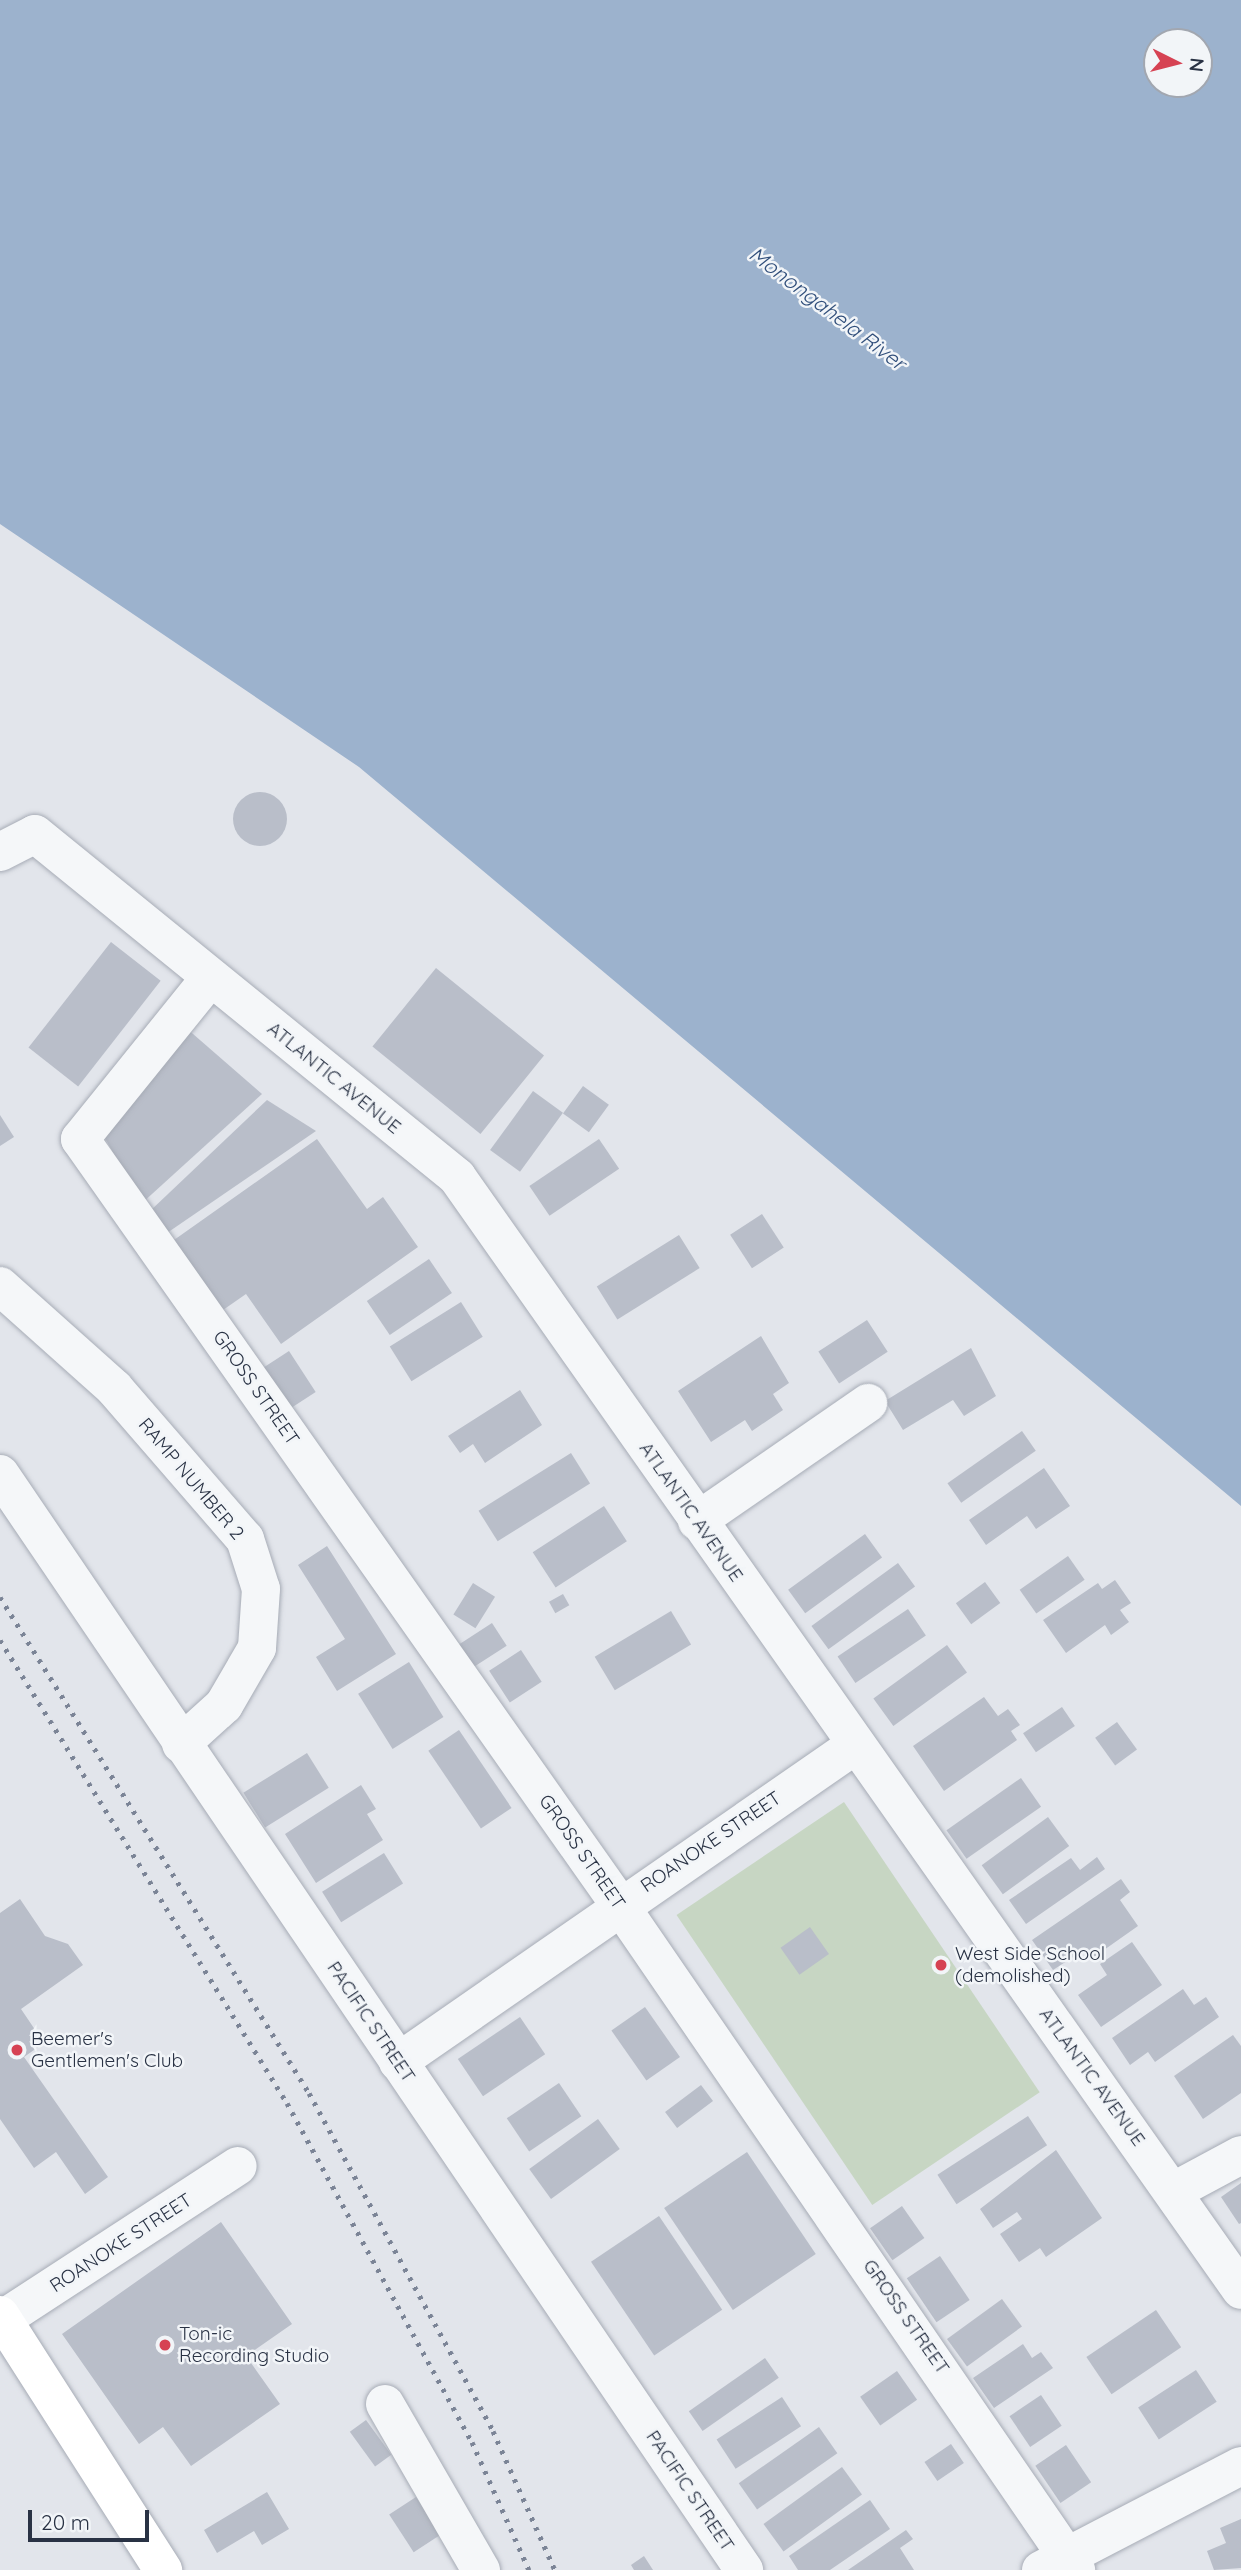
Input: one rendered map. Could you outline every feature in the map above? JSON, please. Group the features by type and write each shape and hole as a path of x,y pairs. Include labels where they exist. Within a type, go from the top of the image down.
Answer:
{"main road":[{"path":"1,2317 163,2570"}],"street":[{"name":"ATLANTIC AVENUE","path":"0,852 35,834 457,1177 854,1746 1174,2191 1241,2290"},
{"name":"GROSS STREET","path":"209,978 80,1139 619,1903 1063,2565"},
{"name":"RAMP NUMBER 2","path":"0,1286 114,1388 244,1539 261,1589 257,1648 224,1705 181,1744"},
{"path":"697,1521 868,1403"},
{"name":"PACIFIC STREET","path":"0,1474 744,2570"},
{"name":"ROANOKE STREET","path":"398,2062 619,1903 854,1746"},
{"path":"1174,2191 1241,2155"},
{"name":"ROANOKE STREET","path":"1,2317 238,2166"},
{"path":"385,2404 481,2570"},
{"path":"1063,2565 1241,2466"}],"green space":[{"path":"844,1802 1040,2092 872,2205 677,1915"}],"water":[{"name":"Monongahela River","path":"0,0 1241,0 1241,1506 359,767 0,524"}],"building":[{"path":"265,792 275,796 283,804 287,819 283,834 275,842 255,846 245,842 237,834 233,814 237,804 245,796"},
{"path":"111,942 161,981 78,1086 29,1048"},
{"path":"436,968 544,1055 480,1134 372,1046"},
{"path":"185,1027 262,1094 141,1204 105,1138"},
{"path":"583,1086 609,1105 589,1132 563,1114"},
{"path":"533,1091 563,1113 520,1172 490,1150"},
{"path":"267,1100 316,1131 167,1233 149,1212"},
{"path":"0,1115 14,1137 0,1146"},
{"path":"317,1139 367,1209 383,1197 418,1247 281,1344 246,1294 223,1310 174,1240"},
{"path":"599,1139 619,1169 549,1216 529,1186"},
{"path":"762,1214 784,1248 752,1268 730,1235"},
{"path":"679,1235 700,1268 617,1319 597,1286"},
{"path":"429,1259 452,1293 390,1335 367,1301"},
{"path":"461,1302 483,1337 411,1381 390,1347"},
{"path":"867,1320 888,1352 839,1383 818,1352"},
{"path":"761,1336 789,1383 773,1394 783,1410 752,1431 745,1420 711,1442 678,1391"},
{"path":"971,1348 996,1396 964,1416 953,1400 903,1430 885,1401"},
{"path":"289,1351 316,1392 288,1410 261,1369"},
{"path":"520,1390 542,1425 485,1463 473,1444 460,1453 448,1436"},
{"path":"1022,1431 1036,1451 961,1503 947,1483"},
{"path":"571,1453 590,1484 498,1541 479,1511"},
{"path":"1044,1468 1070,1506 1036,1529 1027,1516 986,1545 969,1520"},
{"path":"604,1506 627,1541 556,1588 533,1552"},
{"path":"865,1534 882,1557 805,1613 788,1590"},
{"path":"327,1546 396,1654 337,1691 316,1657 345,1639 298,1565"},
{"path":"1068,1556 1085,1580 1036,1614 1020,1590"},
{"path":"898,1563 915,1586 828,1649 811,1626"},
{"path":"1115,1580 1131,1603 1120,1610 1129,1622 1111,1635 1105,1625 1066,1653 1043,1620 1098,1583 1102,1589"},
{"path":"985,1582 1000,1603 971,1624 956,1603"},
{"path":"473,1583 495,1597 475,1628 453,1614"},
{"path":"563,1594 569,1605 555,1613 549,1602"},
{"path":"908,1609 926,1636 855,1683 838,1657"},
{"path":"671,1611 691,1644 615,1690 595,1657"},
{"path":"492,1623 507,1646 470,1670 455,1647"},
{"path":"947,1645 967,1673 893,1726 873,1698"},
{"path":"521,1650 542,1682 510,1703 489,1671"},
{"path":"409,1662 443,1717 393,1749 358,1694"},
{"path":"984,1697 998,1716 1008,1709 1020,1725 1011,1731 1017,1740 944,1791 913,1746"},
{"path":"1062,1707 1075,1726 1036,1752 1023,1733"},
{"path":"1117,1722 1137,1750 1115,1765 1095,1738"},
{"path":"459,1730 512,1808 481,1829 428,1751"},
{"path":"307,1753 329,1788 265,1828 243,1793"},
{"path":"1021,1778 1041,1807 967,1859 946,1830"},
{"path":"361,1785 376,1809 367,1814 383,1840 316,1883 285,1834"},
{"path":"1048,1817 1069,1846 1003,1894 982,1865"},
{"path":"384,1853 403,1884 341,1922 322,1892"},
{"path":"1097,1857 1105,1869 1026,1924 1009,1900 1071,1858 1080,1870"},
{"path":"1121,1879 1130,1892 1120,1900 1138,1926 1094,1957 1087,1948 1053,1970 1032,1940"},
{"name":"Beemer's Gentlemen's Club","path":"20,1899 45,1936 68,1944 83,1965 21,2009 44,2043 24,2057 108,2177 85,2194 56,2152 34,2168 0,2119 0,1913"},
{"path":"810,1927 829,1954 799,1975 781,1948"},
{"path":"1132,1942 1162,1985 1101,2027 1078,1995 1107,1975 1100,1964"},
{"path":"1183,1989 1194,2005 1206,1997 1219,2017 1155,2062 1148,2052 1130,2065 1112,2038"},
{"path":"645,2007 680,2057 646,2080 611,2031"},
{"path":"520,2017 545,2054 483,2096 458,2059"},
{"path":"1233,2035 1241,2046 1241,2093 1203,2119 1174,2076"},
{"path":"559,2083 581,2116 529,2151 507,2118"},
{"path":"701,2085 713,2101 677,2128 665,2112"},
{"path":"1028,2116 1047,2145 956,2204 937,2175"},
{"path":"598,2119 620,2149 551,2199 529,2169"},
{"path":"1056,2150 1102,2218 1046,2257 1040,2248 1019,2262 1000,2234 1022,2219 1017,2212 993,2228 980,2209"},
{"path":"747,2152 816,2254 733,2310 664,2208"},
{"path":"1241,2183 1241,2223 1239,2224 1221,2197"},
{"path":"902,2206 924,2238 892,2260 870,2228"},
{"path":"659,2216 722,2310 654,2356 591,2262"},
{"name":"Ton-ic Recording Studio","path":"221,2222 292,2324 246,2356 280,2404 191,2466 163,2427 139,2444 62,2334"},
{"path":"940,2256 970,2300 936,2322 907,2278"},
{"path":"1002,2299 1022,2327 967,2366 947,2339"},
{"path":"1156,2310 1181,2347 1112,2394 1086,2357"},
{"path":"1023,2344 1032,2358 1041,2352 1053,2368 994,2408 973,2378"},
{"path":"765,2358 779,2378 703,2431 689,2411"},
{"path":"1196,2370 1217,2402 1159,2439 1138,2408"},
{"path":"897,2371 917,2400 880,2425 860,2397"},
{"path":"1041,2395 1062,2426 1030,2447 1009,2416"},
{"path":"782,2397 801,2426 736,2469 717,2439"},
{"path":"366,2420 391,2455 375,2467 350,2432"},
{"path":"819,2427 837,2453 757,2509 739,2483"},
{"path":"951,2444 964,2463 937,2481 924,2462"},
{"path":"1066,2445 1091,2482 1060,2503 1035,2466"},
{"path":"842,2467 862,2495 784,2552 764,2524"},
{"path":"267,2492 289,2529 262,2545 254,2531 217,2553 204,2530"},
{"path":"416,2497 441,2535 414,2552 389,2514"},
{"path":"870,2500 890,2529 830,2570 798,2570 789,2556"},
{"path":"1241,2519 1241,2568 1214,2570 1207,2551 1226,2543 1220,2528"},
{"path":"906,2530 913,2539 900,2548 914,2570 848,2570"},
{"path":"644,2556 653,2570 634,2570 631,2565"}],"railway":[{"path":"0,1597 309,2093 493,2431 555,2570"},
{"path":"0,1640 287,2103 472,2442 529,2570"}],"place":[{"name":"West Side School (demolished)","path":"941,1965"},
{"name":"Beemer's Gentlemen's Club","path":"17,2050"},
{"name":"Ton-ic Recording Studio","path":"165,2345"}]}
